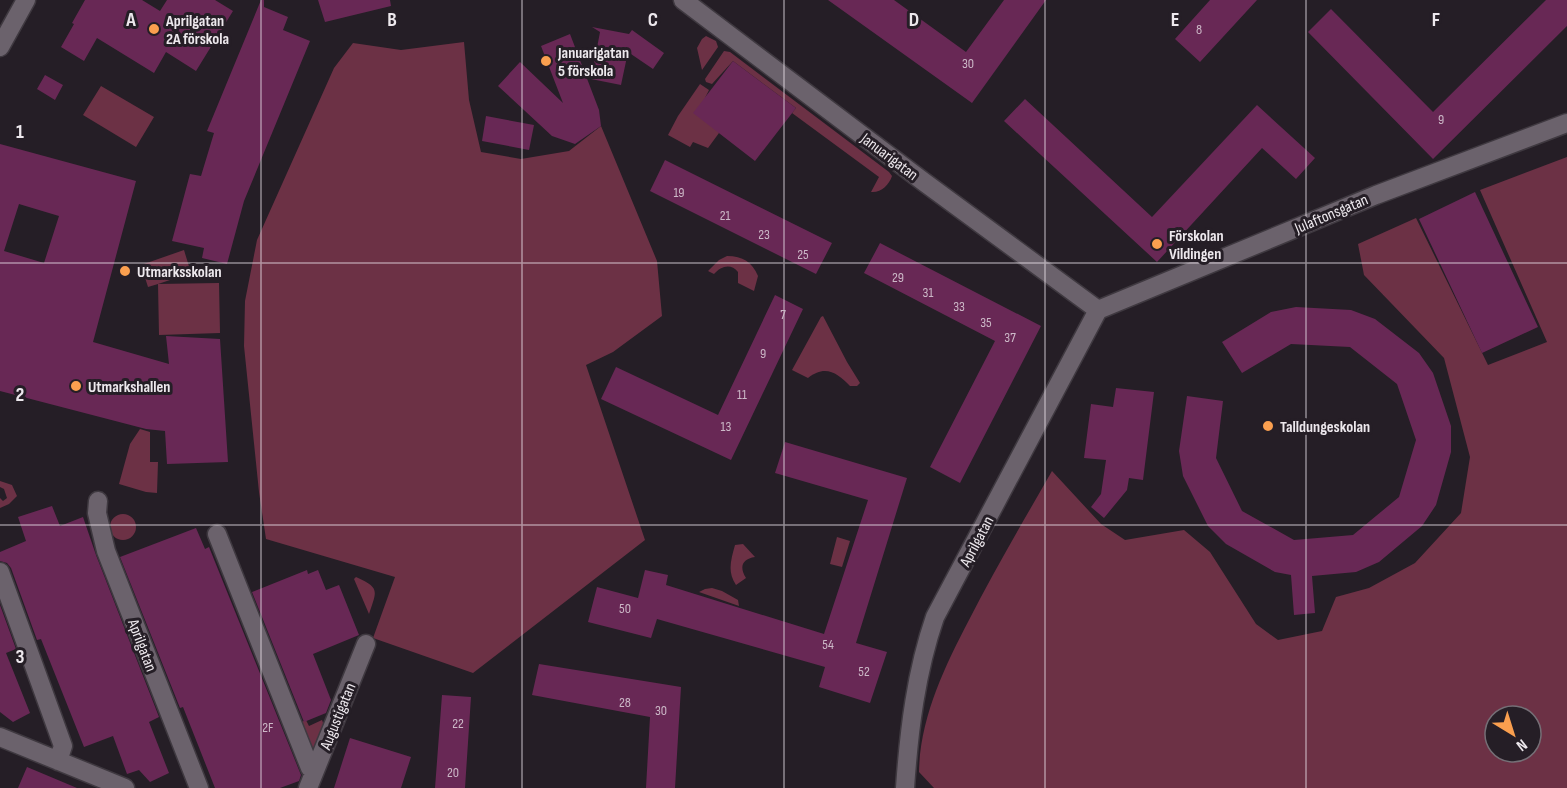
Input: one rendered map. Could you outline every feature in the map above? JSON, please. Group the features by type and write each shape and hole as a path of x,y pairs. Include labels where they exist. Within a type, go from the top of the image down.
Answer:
{"street":[{"path":"0,47 26,0"},
{"name":"Januarigatan","path":"683,0 1098,310"},
{"name":"Julaftonsgatan","path":"1098,310 1376,195 1567,123"},
{"name":"Aprilgatan","path":"905,788 913,706 926,643 935,617 1098,310"},
{"name":"Aprilgatan","path":"98,501 97,513 106,551 199,788"},
{"path":"217,534 310,768 315,770"},
{"path":"0,572 63,746 58,761"},
{"name":"Augustigatan","path":"308,788 366,644"},
{"path":"0,737 125,788"}],"shaded area":[{"path":"706,36 716,41 718,47 702,70 697,48"},
{"path":"464,42 469,100 481,152 521,159 569,151 601,126 657,261 662,316 613,352 586,365 645,540 473,673 373,638 395,577 266,539 244,346 245,301 257,240 334,68 353,43 401,50"},
{"path":"724,51 730,52 889,172 892,176 887,185 881,190 871,192 879,177 792,113 796,108 733,61 712,84 706,82 705,79"},
{"path":"700,84 709,90 705,98 719,133 708,148 693,142 690,147 668,135"},
{"path":"101,86 154,117 136,147 83,115"},
{"path":"1567,157 1567,788 934,788 919,772 920,752 929,713 951,656 1052,471 1101,524 1125,540 1184,530 1210,552 1256,624 1278,640 1322,631 1336,597 1369,588 1415,563 1461,513 1470,457 1444,358 1364,275 1358,244 1416,218 1488,365 1547,342 1480,190"},
{"path":"184,250 191,273 148,287 141,265"},
{"path":"727,256 738,257 753,267 758,276 754,291 738,283 738,272 732,267 723,267 714,274 708,271 719,260"},
{"path":"219,283 220,333 159,335 158,284"},
{"path":"823,316 860,383 857,386 850,386 841,377 831,372 820,372 808,378 792,370"},
{"path":"140,429 150,432 150,462 158,462 157,493 119,484 130,444"},
{"path":"0,481 12,485 17,496 9,504 0,508 0,498 3,501 7,498 4,489 0,487"},
{"path":"123,514 132,518 136,527 132,536 123,540 114,536 110,527 114,518"},
{"path":"837,537 850,541 842,567 830,564"},
{"path":"743,544 755,557 743,564 746,578 736,585 731,575 731,561 735,545"},
{"path":"356,577 373,587 375,595 369,614 354,579"},
{"path":"712,588 738,600 739,606 699,592"},
{"path":"306,720 309,726 322,720 325,728 316,751 311,751 299,723"}],"building":[{"path":"85,0 142,0 160,11 167,0 215,0 233,11 196,71 166,52 154,73 97,38 84,61 61,47"},
{"path":"261,0 264,0 264,7 288,17 283,30 310,41 244,201 227,264 202,258 204,248 172,241 190,174 201,176 214,133 207,131"},
{"path":"318,0 390,0 391,6 325,22"},
{"path":"828,0 894,0 966,52 1004,0 1046,0 972,103"},
{"path":"1210,0 1257,0 1200,62 1175,39"},
{"path":"1546,0 1567,0 1567,26 1433,159 1308,32 1331,9 1433,112"},
{"path":"592,27 629,34 632,30 664,53 653,69 628,52 621,85 591,79 600,32"},
{"path":"570,34 599,110 601,126 575,144 552,136 498,86 520,62 563,103 541,46"},
{"path":"733,61 796,108 755,161 693,113"},
{"path":"45,75 63,85 55,100 37,89"},
{"path":"1025,99 1152,217 1257,105 1315,158 1296,179 1262,148 1157,262 1004,121"},
{"path":"486,116 534,125 529,150 482,141"},
{"path":"0,144 136,181 93,342 169,364 166,336 220,339 228,462 167,464 165,431 146,429 0,391","holes":["19,204 59,216 44,263 4,251"]},
{"path":"665,160 832,243 816,274 650,191"},
{"path":"1475,192 1538,327 1482,353 1419,219"},
{"path":"880,243 1041,326 960,483 930,467 995,341 864,273"},
{"path":"775,295 803,309 731,460 601,399 616,367 718,415"},
{"path":"1296,307 1351,310 1375,319 1419,353 1433,373 1451,426 1451,452 1436,505 1422,526 1379,562 1356,572 1312,576 1315,613 1294,615 1291,575 1275,572 1226,544 1208,526 1183,476 1179,451 1187,396 1223,401 1216,458 1242,511 1294,540 1353,535 1399,497 1416,440 1397,384 1350,347 1291,344 1242,373 1222,342 1271,312"},
{"path":"1116,388 1154,392 1143,480 1129,478 1127,490 1104,518 1091,507 1101,494 1106,460 1084,458 1091,404 1113,407"},
{"path":"785,442 907,478 856,643 887,652 870,703 819,687 825,667 657,619 651,638 588,622 597,587 638,598 645,570 668,575 666,585 824,634 868,500 775,473"},
{"path":"52,506 60,526 83,517 159,717 149,722 169,773 150,782 139,770 127,774 113,736 84,747 41,639 37,640 11,568 7,563 0,561 0,552 26,541 18,517"},
{"path":"196,528 205,549 209,547 301,775 299,781 280,788 215,788 183,707 180,708 120,557"},
{"path":"307,570 308,574 318,570 326,590 339,585 359,635 313,654 331,700 326,713 304,722 252,592"},
{"path":"0,605 16,649 6,653 30,713 13,722 0,712"},
{"path":"539,664 681,687 675,788 646,788 650,717 532,695"},
{"path":"442,695 471,697 465,788 435,788"},
{"path":"350,738 411,757 401,788 334,788"},
{"path":"27,767 77,788 18,788"}],"place":[{"name":"Aprilgatan 2A förskola","path":"154,29"},
{"name":"Januarigatan 5 förskola","path":"546,61"},
{"name":"Förskolan Vildingen","path":"1157,244"},
{"name":"Utmarksskolan","path":"125,271"},
{"name":"Utmarkshallen","path":"76,386"},
{"name":"Talldungeskolan","path":"1268,426"}]}
